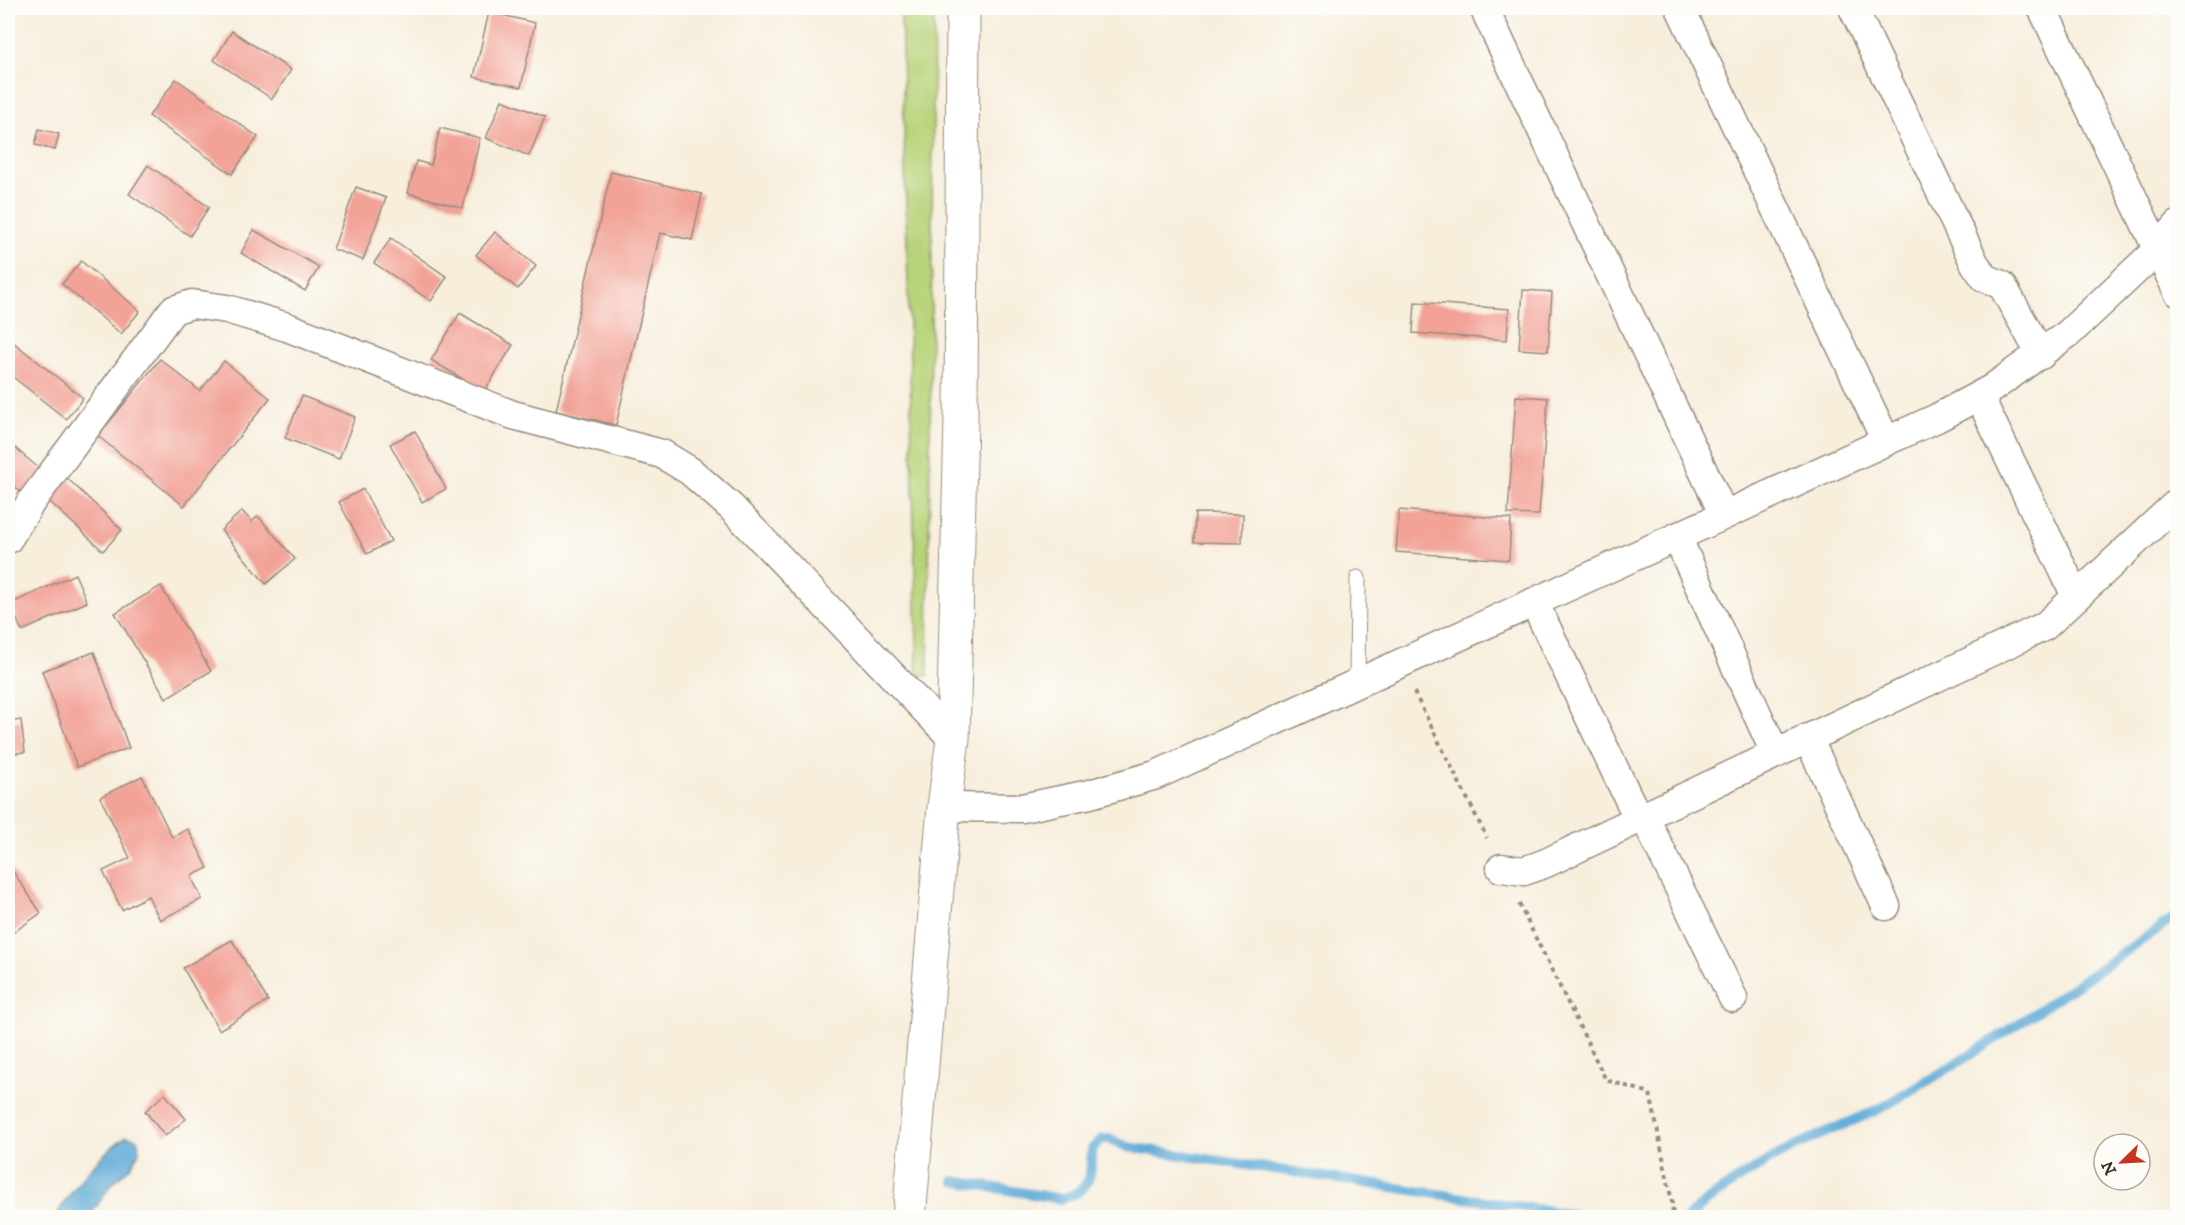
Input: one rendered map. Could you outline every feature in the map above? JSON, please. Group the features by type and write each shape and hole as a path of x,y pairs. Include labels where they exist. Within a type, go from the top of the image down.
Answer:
{"main road":[{"path":"909,1218 944,807 954,739 961,420 963,8"}],"street":[{"path":"1484,8 1724,515"},
{"path":"1680,8 1886,441"},
{"path":"1853,8 1975,264 1985,278 2002,285 2041,355"},
{"path":"2042,8 2178,292"},
{"path":"944,807 1022,808 1090,794 1156,775 1886,441 1978,396 2041,355 2069,333 2157,250 2178,225"},
{"path":"8,539 31,502 173,310 192,304 227,309 287,327 513,416 662,454 690,471 731,507 954,739"},
{"path":"1978,396 2076,596"},
{"path":"1501,868 1524,871 2045,626 2178,502"},
{"path":"1677,537 1775,753"},
{"path":"1534,602 1733,998"},
{"path":"1808,738 1886,906"}],"lane":[{"path":"1357,684 1358,578"}],"path":[{"path":"1400,663 1606,1080 1650,1094 1672,1202 1673,1218"}],"green space":[{"path":"901,8 934,8 928,676 916,674"}],"water":[{"path":"127,1136 138,1139 139,1152 131,1166 111,1185 89,1217 55,1217 87,1173"}],"building":[{"path":"489,12 535,23 521,87 474,77"},
{"path":"232,31 291,70 272,99 214,60"},
{"path":"176,79 258,137 232,174 149,116"},
{"path":"502,100 545,117 529,156 486,138"},
{"path":"440,128 480,138 463,208 408,193 416,161 431,165"},
{"path":"39,129 59,134 55,150 35,145"},
{"path":"148,165 209,207 190,236 129,194"},
{"path":"611,172 702,194 692,240 660,233 616,425 556,411"},
{"path":"356,187 386,198 363,260 333,249"},
{"path":"254,230 319,267 305,291 241,253"},
{"path":"495,232 536,266 518,289 476,255"},
{"path":"391,238 447,277 431,301 374,263"},
{"path":"81,261 140,311 121,334 62,284"},
{"path":"1523,290 1552,292 1548,351 1519,349"},
{"path":"1415,302 1509,309 1507,340 1413,333"},
{"path":"460,313 513,345 484,392 431,360"},
{"path":"8,338 83,398 66,419 8,373"},
{"path":"160,359 200,391 224,361 270,398 184,506 98,436"},
{"path":"302,396 355,417 339,459 285,438"},
{"path":"1516,396 1548,398 1539,515 1508,514"},
{"path":"415,431 446,489 422,502 390,444"},
{"path":"8,442 42,471 23,494 8,481"},
{"path":"67,478 122,530 103,551 47,499"},
{"path":"363,489 391,541 367,554 339,502"},
{"path":"1399,510 1511,519 1509,560 1396,552"},
{"path":"242,511 252,522 258,516 295,559 266,584 221,530"},
{"path":"1195,513 1243,514 1242,543 1194,542"},
{"path":"75,574 87,602 22,631 10,604"},
{"path":"161,586 211,671 166,698 115,613"},
{"path":"94,652 129,748 77,767 42,671"},
{"path":"21,720 25,752 8,754 8,722"},
{"path":"142,776 172,837 188,829 208,868 191,876 202,899 160,920 148,896 122,910 103,871 130,858 100,797"},
{"path":"8,864 41,913 8,936"},
{"path":"232,940 268,1001 219,1030 183,968"},
{"path":"165,1094 186,1119 165,1136 145,1111"}],"waterway":[{"path":"1687,1218 1718,1193 1768,1161 1880,1108 1962,1060 2071,989 2178,915"},
{"path":"954,1181 1062,1199 1079,1191 1088,1181 1092,1149 1102,1139 1109,1139 1128,1147 1596,1218"}]}
